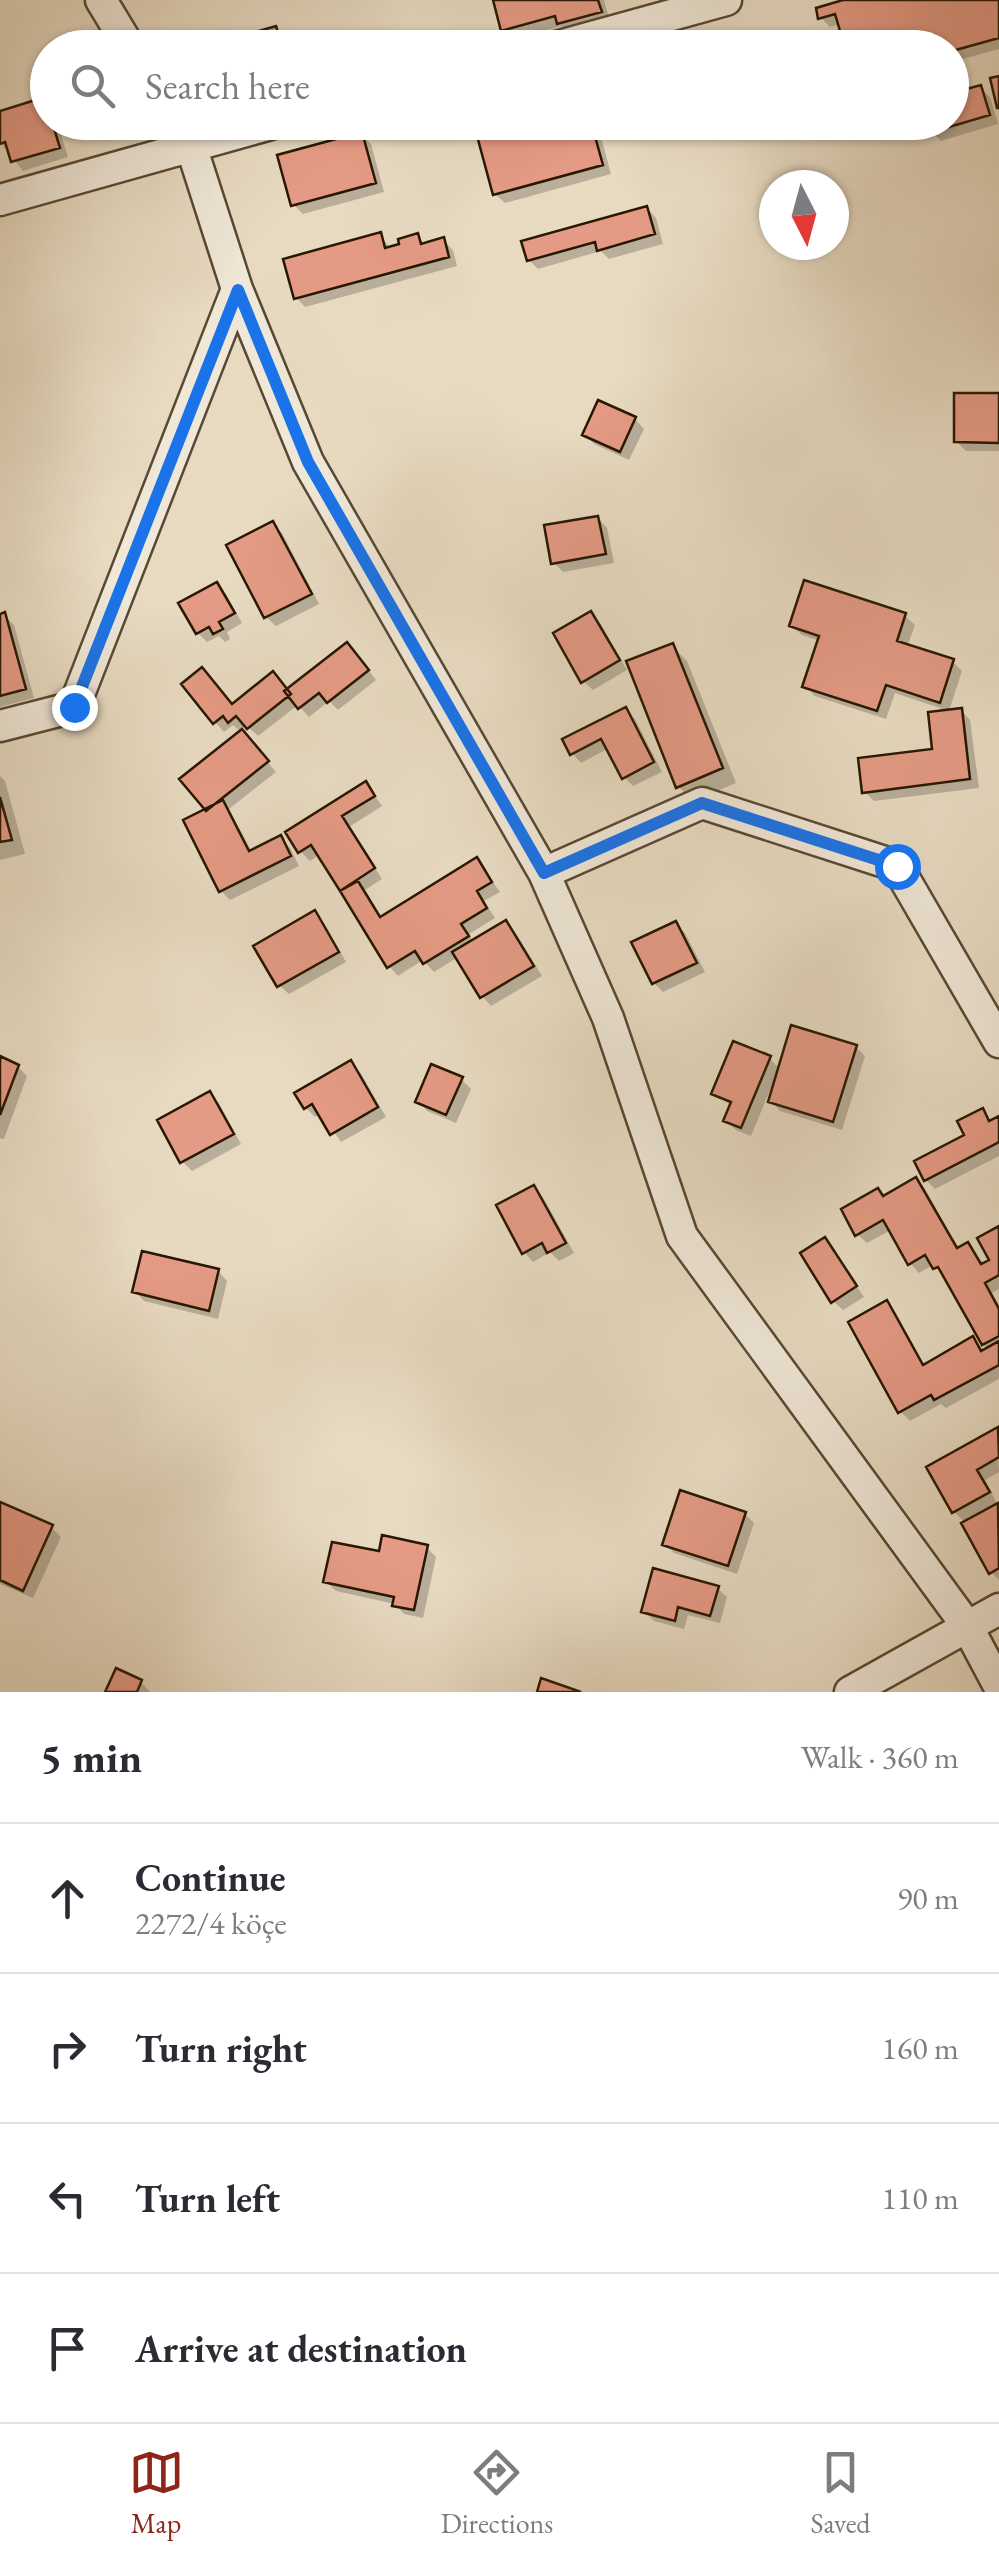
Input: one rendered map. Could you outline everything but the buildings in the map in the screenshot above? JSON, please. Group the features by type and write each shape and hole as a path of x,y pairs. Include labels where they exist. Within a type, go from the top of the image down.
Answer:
{"street":[{"path":"101,0 119,30"},
{"path":"617,30 726,0"},
{"path":"0,200 167,140"},
{"path":"186,140 238,290 308,462 544,873 608,1018 682,1236 967,1626 999,1686"},
{"path":"0,726 74,707 238,290"},
{"path":"544,873 702,803 897,866 999,1042"},
{"path":"850,1692 999,1609"}],"route":[{"path":"74,707 238,290 308,462 544,873 702,803 897,866"}]}
